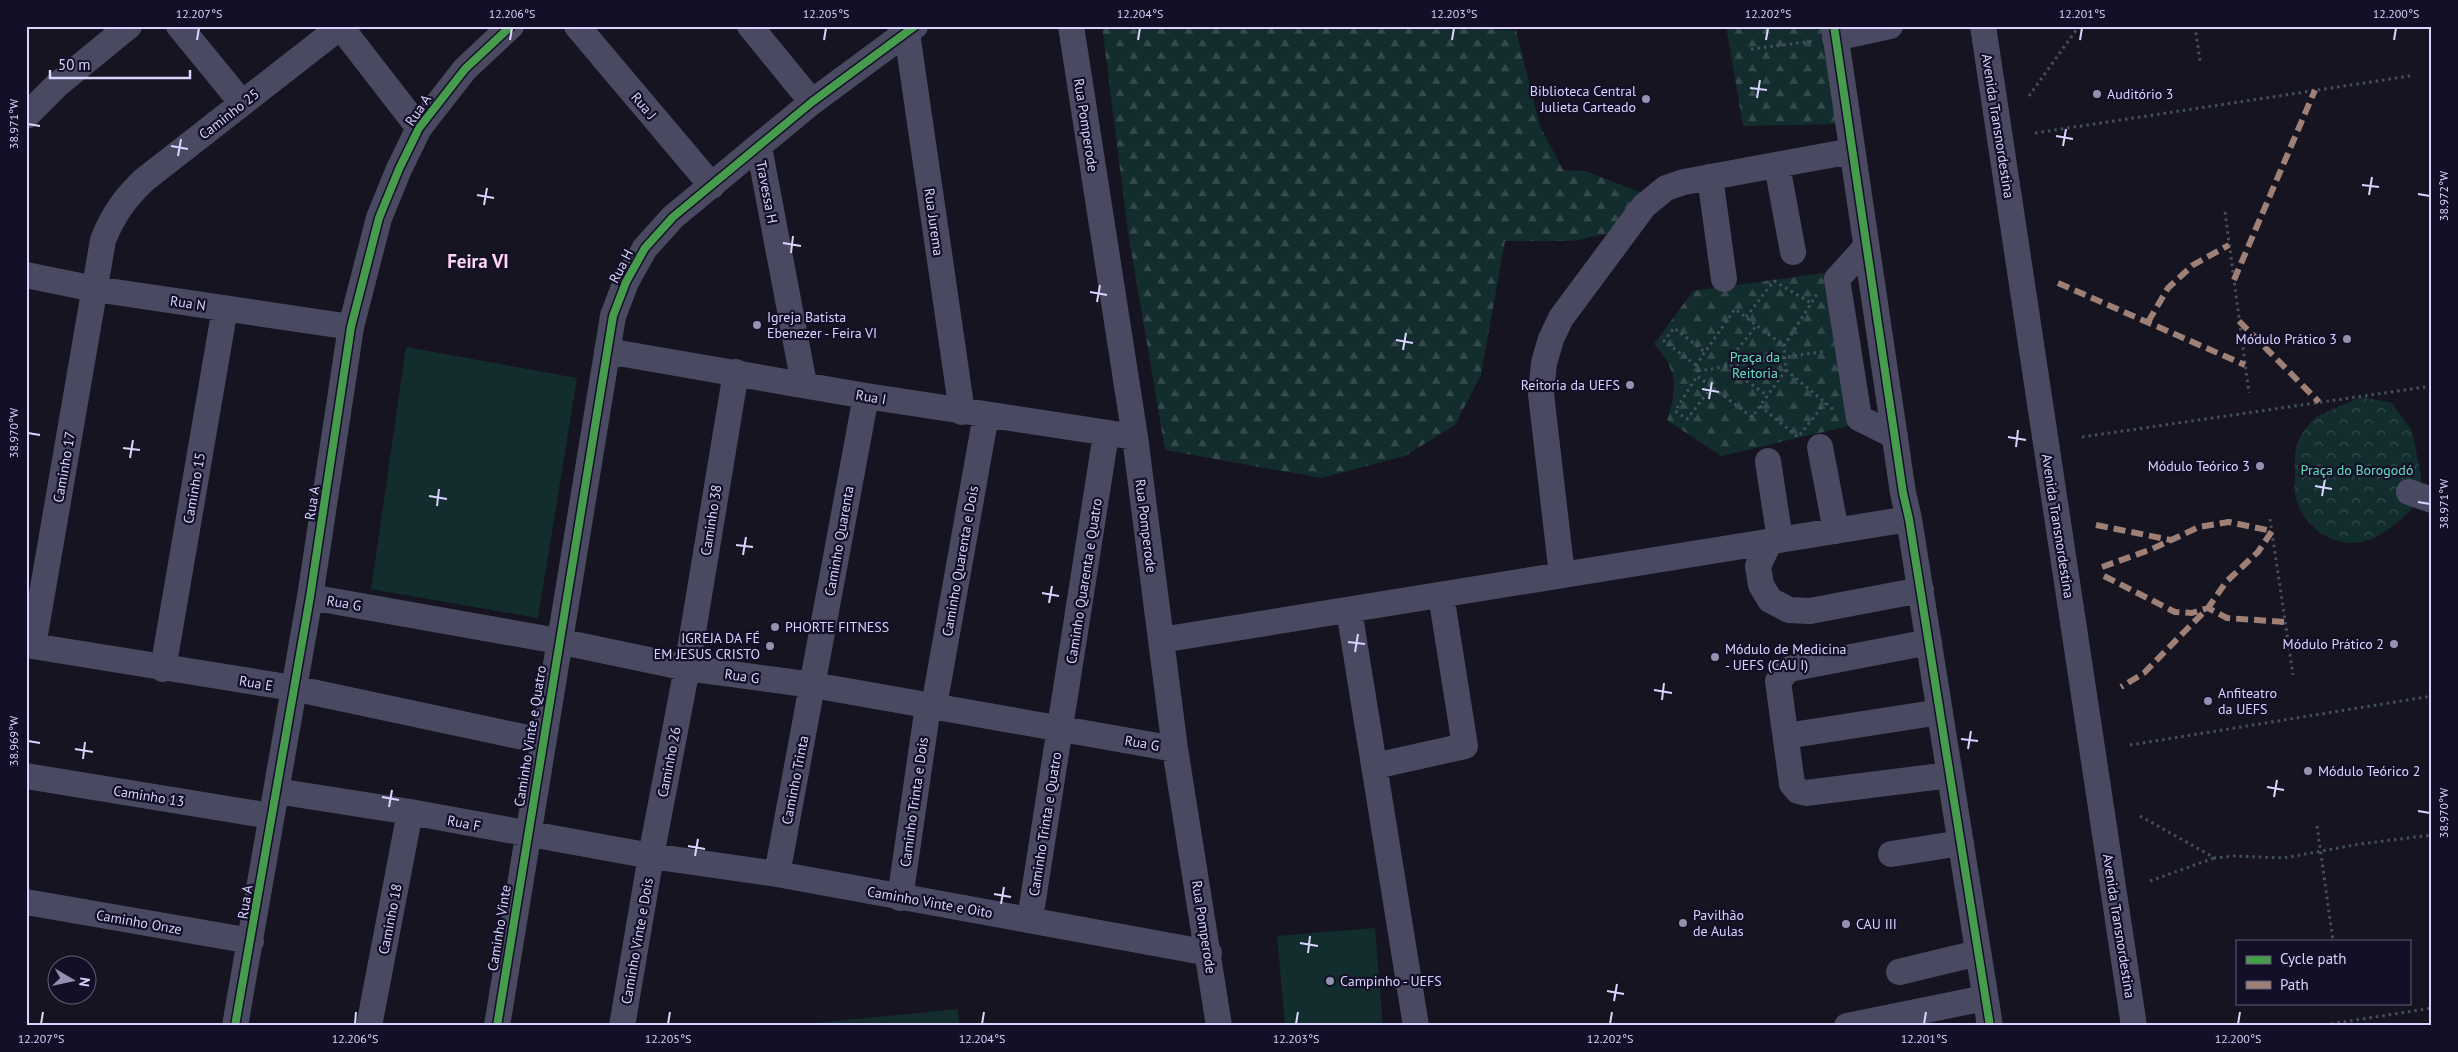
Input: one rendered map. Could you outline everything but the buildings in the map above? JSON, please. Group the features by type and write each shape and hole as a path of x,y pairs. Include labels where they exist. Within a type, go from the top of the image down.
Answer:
{"street":[{"path":"26,116 57,85 129,26"},
{"path":"179,26 242,103"},
{"name":"Rua J","path":"577,26 712,186"},
{"path":"750,26 812,102"},
{"name":"Rua Pomperode","path":"1071,26 1167,640 1175,749 1209,953 1219,1026"},
{"path":"1890,26 1834,32 1894,436 1921,590 1990,1026"},
{"name":"Avenida Transnordestina","path":"1983,26 2134,1026"},
{"path":"340,27 419,128"},
{"name":"Caminho 25","path":"95,289 103,240 112,217 126,197 144,180 340,27"},
{"name":"Rua H","path":"558,641 613,316 626,282 644,248 673,217 812,102 912,28"},
{"name":"Rua Jurema","path":"912,28 974,413"},
{"name":"Rua A","path":"235,1026 310,597 351,327 379,218 399,169 419,128 438,101 502,29"},
{"name":"Travessa H","path":"759,147 804,384"},
{"path":"1562,575 1542,394 1544,363 1551,338 1561,318 1649,201 1666,188 1852,151"},
{"path":"1777,165 1792,252"},
{"path":"1710,178 1724,279"},
{"name":"Rua N","path":"26,276 95,289 351,327"},
{"name":"Caminho 17","path":"30,645 95,289"},
{"name":"Caminho 15","path":"163,669 225,308"},
{"name":"Rua I","path":"607,351 866,396 1135,437"},
{"name":"Caminho 38","path":"687,668 736,372"},
{"name":"Caminho Quarenta","path":"813,685 866,396"},
{"name":"Caminho Quarenta e Dois","path":"931,706 974,413"},
{"name":"Caminho Quarenta e Quatro","path":"1061,729 1106,434"},
{"path":"1820,447 1836,531"},
{"path":"1768,461 1775,540 1758,566 1761,585 1770,600 1789,610 1810,610 1921,590"},
{"path":"1167,640 1909,519"},
{"path":"1375,766 1465,746 1441,595"},
{"name":"Rua G","path":"310,597 558,641 687,668 813,685 1175,749"},
{"path":"1349,610 1416,1026"},
{"name":"Caminho Vinte e Quatro","path":"526,834 558,641"},
{"path":"1929,642 1789,669 1778,681 1792,784 1798,791 1806,793 1950,775"},
{"name":"Rua E","path":"30,645 163,669 293,688 542,741"},
{"name":"Caminho 26","path":"651,856 687,668"},
{"name":"Caminho Trinta","path":"777,874 813,685"},
{"name":"Caminho Trinta e Dois","path":"900,898 931,706"},
{"path":"1786,736 1940,712"},
{"name":"Caminho Trinta e Quatro","path":"1030,919 1061,729"},
{"name":"Caminho 13","path":"26,776 274,803"},
{"name":"Rua F","path":"274,803 410,812 651,856"},
{"name":"Caminho 18","path":"369,1026 410,812"},
{"name":"Caminho Vinte","path":"496,1026 526,834"},
{"path":"1891,854 1961,843"},
{"name":"Caminho Vinte e Oito","path":"651,856 777,874 1209,953"},
{"name":"Caminho Vinte e Dois","path":"622,1026 651,856"},
{"name":"Caminho Onze","path":"26,902 251,941"},
{"path":"1899,972 1978,953"},
{"path":"1847,1026 1985,998"}],"path":[{"path":"2029,96 2079,26"},
{"path":"2195,26 2200,60"},
{"path":"2035,133 2410,76"},
{"path":"2225,212 2249,393"},
{"path":"1746,317 1774,280 1811,303"},
{"path":"1697,376 1752,417 1786,370 1784,346 1821,288"},
{"path":"1696,366 1735,309 1784,346"},
{"path":"1725,366 1757,325"},
{"path":"1705,352 1674,328 1664,341 1696,366 1698,371 1697,376 1675,411 1687,419 1712,387"},
{"path":"1698,371 1785,358"},
{"path":"1725,366 1768,396"},
{"path":"1760,406 1798,437 1826,403 1786,370"},
{"path":"2082,437 2432,386"},
{"path":"2270,519 2293,675"},
{"path":"2130,745 2432,696"},
{"path":"2140,816 2215,858"},
{"path":"2317,826 2333,940"},
{"path":"2150,881 2215,858 2234,856 2284,858 2360,844 2432,835"},
{"path":"2318,1026 2432,1008"}],"green space":[{"path":"1102,26 1485,26 1486,29 1516,30 1540,126 1563,170 1585,171 1645,194 1610,233 1572,241 1505,241 1481,375 1455,425 1405,456 1321,478 1165,450 1128,232"},
{"path":"1726,26 1831,26 1839,124 1743,126"},
{"name":"Praça da Reitoria","path":"1830,272 1853,425 1721,456 1667,420 1673,398 1674,380 1668,363 1654,344 1693,291"},
{"path":"406,347 577,378 538,618 371,589"},
{"name":"Praça do Borogodó","path":"2361,397 2392,403 2412,431 2421,475 2421,499 2392,527 2381,534 2368,540 2354,543 2341,542 2317,530 2300,509 2295,495 2296,451 2303,433 2316,417"},
{"name":"Campinho - UEFS","path":"1375,928 1383,1026 1285,1026 1277,936"},
{"path":"958,1009 959,1026 785,1026"}],"marked path":[{"path":"2234,280 2315,90"},
{"path":"2148,322 2168,288 2193,265 2229,245"},
{"path":"2058,283 2245,365"},
{"path":"2239,321 2319,402"},
{"path":"2102,567 2152,549 2199,527 2229,522 2272,531 2258,552 2226,582 2208,608 2144,673 2121,687"},
{"path":"2096,525 2171,540"},
{"path":"2104,576 2175,612 2192,613 2208,608 2227,618 2285,622"}],"cycle path":[{"path":"235,1026 310,597 351,327 379,218 399,169 419,128 465,69 511,26"},
{"path":"497,1026 613,316 626,282 645,248 673,217 812,102 915,26"},
{"path":"1834,26 1903,493 1909,519 1990,1026"}],"place":[{"name":"Auditório 3","path":"2097,94"},
{"name":"Biblioteca Central Julieta Carteado","path":"1646,99"},
{"name":"Igreja Batista Ebenezer - Feira VI","path":"757,325"},
{"name":"Módulo Prático 3","path":"2347,339"},
{"name":"Reitoria da UEFS","path":"1630,385"},
{"name":"Módulo Teórico 3","path":"2260,466"},
{"name":"PHORTE FITNESS","path":"775,627"},
{"name":"Módulo Prático 2","path":"2394,644"},
{"name":"IGREJA DA FÉ EM JESUS CRISTO","path":"770,646"},
{"name":"Módulo de Medicina - UEFS (CAU I)","path":"1715,657"},
{"name":"Anfiteatro da UEFS","path":"2208,701"},
{"name":"Módulo Teórico 2","path":"2308,771"},
{"name":"Pavilhão de Aulas","path":"1683,923"},
{"name":"CAU III","path":"1846,924"},
{"name":"Campinho - UEFS","path":"1330,981"}],"district":[{"name":"Feira VI","path":"478,261"}]}
